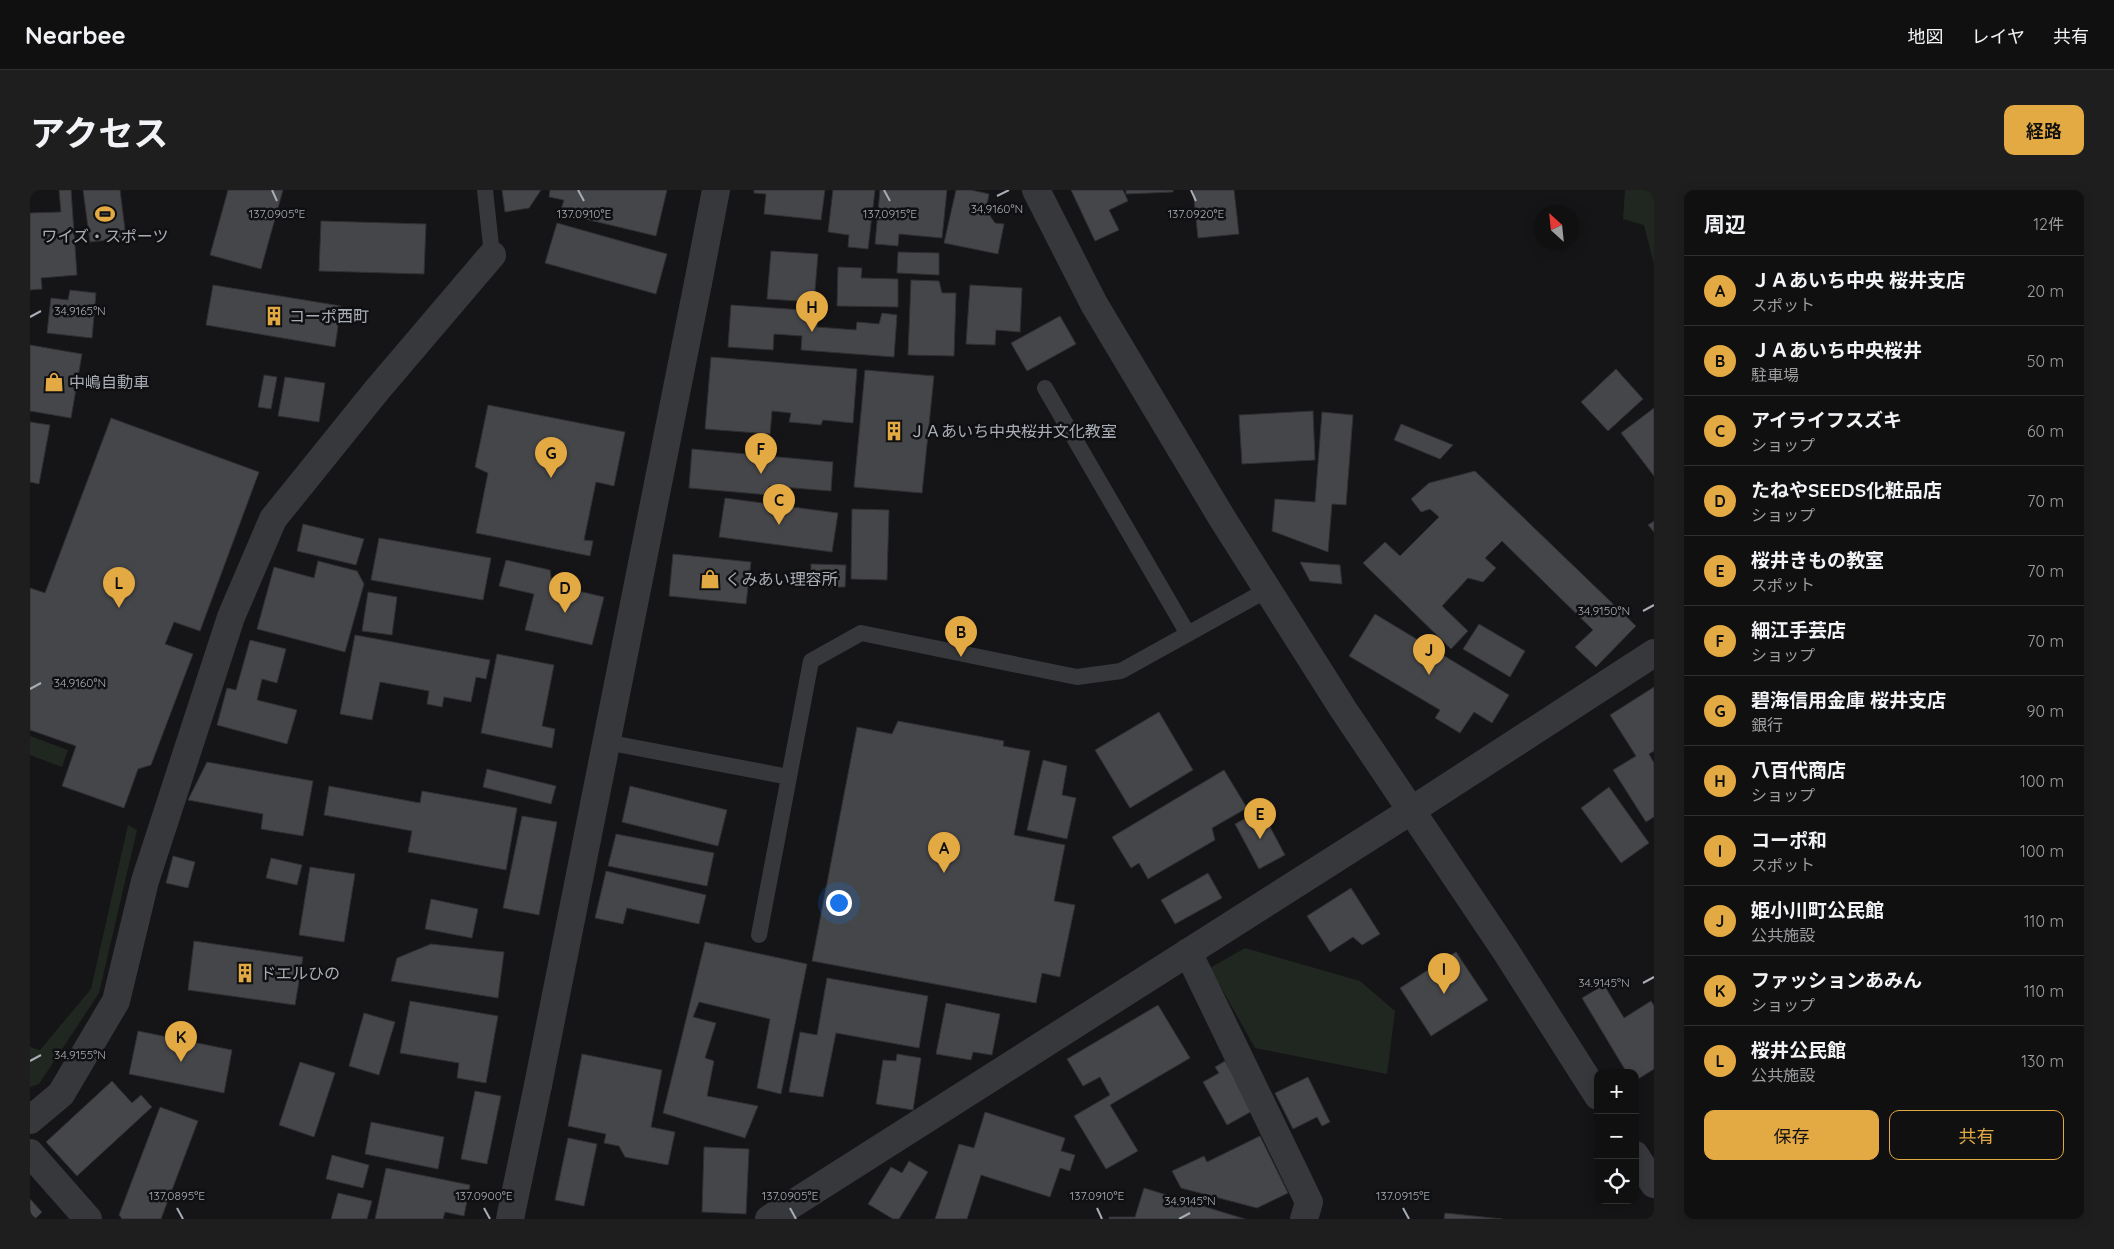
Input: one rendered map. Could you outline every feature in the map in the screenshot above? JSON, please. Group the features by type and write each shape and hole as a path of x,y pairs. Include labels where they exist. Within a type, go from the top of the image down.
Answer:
{"street":[{"path":"510,1219 716,190"},
{"path":"1036,190 1094,304 1222,518 1343,709 1505,950 1594,1090"},
{"path":"30,1120 61,1094 116,1001 145,881 231,617 273,519 377,390 492,255"},
{"path":"778,1218 1654,653"},
{"path":"1188,952 1309,1202 1304,1219"},
{"path":"30,1153 88,1219"}],"lane":[{"path":"484,190 492,255"},
{"path":"1045,388 1188,634"},
{"path":"759,935 811,661 861,633 1077,677 1121,671 1267,590"},
{"path":"606,742 789,777"}],"shaded area":[{"path":"1625,190 1654,190 1654,264 1644,225 1623,219"},
{"path":"30,736 68,750 62,767 30,755"},
{"path":"128,825 137,830 99,993 39,1084 30,1087 30,1047 40,1050 91,989"},
{"path":"1245,948 1360,981 1395,1011 1387,1074 1255,1048 1210,968"}],"building":[{"path":"59,190 71,190 77,275 41,278 42,289 30,290 30,213 61,212"},
{"name":"ワイズ・スポーツ","path":"83,190 120,190 126,238 90,242"},
{"path":"228,190 283,190 261,269 210,255"},
{"path":"502,190 541,190 529,208 505,212"},
{"path":"550,190 667,190 656,236 560,213 564,200 549,197"},
{"path":"754,190 825,190 821,220 764,214 766,194 754,193"},
{"path":"833,190 875,190 868,249 848,247 849,235 828,232"},
{"path":"880,190 947,190 942,238 899,234 898,246 875,244"},
{"path":"956,190 971,190 989,194 986,210 995,223 1004,224 998,254 944,243"},
{"path":"1071,190 1123,190 1128,201 1109,210 1119,230 1095,241"},
{"path":"1126,190 1173,190 1173,192 1126,194"},
{"path":"1193,190 1234,190 1239,234 1198,238"},
{"path":"321,221 426,224 424,274 319,271"},
{"path":"557,223 667,254 656,294 545,263"},
{"path":"771,251 818,254 814,302 767,299"},
{"path":"898,252 939,253 939,275 897,273"},
{"path":"838,267 862,268 861,278 898,279 898,307 837,306"},
{"path":"911,280 939,281 942,293 956,293 954,356 908,355"},
{"name":"コーポ西町","path":"213,285 341,306 335,347 206,325"},
{"path":"970,285 1022,288 1020,332 996,330 995,345 966,344"},
{"path":"70,290 96,293 92,338 47,333 51,298 68,300"},
{"path":"731,305 818,311 817,327 856,330 857,322 879,324 882,313 897,315 894,357 801,350 802,336 774,334 773,350 728,347"},
{"path":"1060,316 1076,344 1027,371 1011,343"},
{"name":"中嶋自動車","path":"30,345 82,354 71,418 30,411"},
{"path":"711,357 857,369 853,423 823,420 821,425 789,422 791,413 772,411 770,434 705,429"},
{"path":"1616,369 1643,399 1608,431 1581,402"},
{"name":"ＪＡあいち中央桜井文化教室","path":"865,370 934,376 922,493 854,487"},
{"path":"264,375 277,377 271,409 258,407"},
{"path":"285,377 325,383 319,422 278,416"},
{"path":"488,405 625,432 614,486 596,482 584,540 593,541 590,556 476,533 488,473 475,467"},
{"path":"1654,408 1654,476 1621,433"},
{"path":"1313,411 1315,460 1242,464 1239,415"},
{"path":"1322,412 1353,415 1346,505 1332,504 1328,552 1272,531 1275,499 1315,502"},
{"path":"111,418 259,472 200,631 174,622 165,644 193,654 151,765 138,769 124,808 62,786 76,746 30,730 30,588 45,593"},
{"path":"30,422 50,425 39,484 30,482"},
{"path":"1401,424 1453,445 1440,459 1394,440"},
{"path":"692,449 833,462 831,491 769,486 769,495 689,488"},
{"path":"1475,471 1636,626 1596,667 1575,647 1593,630 1502,541 1485,558 1496,568 1483,582 1468,578 1442,606 1468,631 1451,649 1363,563 1385,542 1400,556 1439,517 1430,509 1421,512 1411,499 1429,483"},
{"path":"725,498 838,513 832,552 719,537"},
{"path":"852,509 889,510 887,580 851,579"},
{"path":"1654,521 1654,532 1648,525"},
{"path":"303,524 364,539 356,565 297,551"},
{"path":"379,538 491,558 483,600 371,580"},
{"name":"くみあい理容所","path":"673,554 751,562 746,604 669,596"},
{"path":"506,560 550,570 552,585 604,597 592,645 525,630 534,594 499,586"},
{"path":"318,561 357,571 364,584 345,652 257,629 274,567 314,578"},
{"path":"1300,562 1340,565 1342,584 1310,581"},
{"path":"811,564 846,565 845,587 811,587"},
{"path":"368,592 397,597 392,635 362,631"},
{"path":"1375,614 1509,695 1492,723 1474,712 1460,733 1435,718 1440,710 1349,656"},
{"path":"1479,624 1525,651 1510,677 1463,649"},
{"path":"355,635 490,660 486,679 476,677 471,702 444,697 442,707 427,704 429,691 380,682 372,720 340,714"},
{"path":"250,640 286,649 277,683 262,679 257,700 297,710 287,744 217,725 227,688 236,690"},
{"path":"497,654 554,665 542,726 555,729 552,748 481,733"},
{"path":"1654,687 1654,751 1649,754 1654,763 1654,817 1646,822 1613,770 1636,756 1610,715"},
{"path":"1159,712 1193,770 1130,808 1095,750"},
{"path":"898,721 1004,741 1003,746 1030,751 1014,835 1065,845 1054,901 1075,905 1060,977 1042,973 1036,1003 812,961 857,727 892,734"},
{"path":"1043,760 1067,766 1062,795 1076,798 1067,839 1027,830"},
{"path":"207,762 313,781 303,836 261,829 263,814 188,800"},
{"path":"487,769 556,786 551,804 483,787"},
{"path":"1224,770 1247,808 1212,828 1215,840 1148,879 1139,863 1131,868 1112,837"},
{"path":"329,786 420,803 422,791 517,808 506,870 408,852 412,831 324,815"},
{"path":"630,786 727,810 718,846 622,822"},
{"path":"1609,787 1649,843 1621,863 1581,808"},
{"path":"1261,810 1285,855 1259,869 1235,824"},
{"path":"522,816 557,822 539,915 503,908"},
{"path":"616,834 714,853 707,886 608,866"},
{"path":"173,856 195,862 188,888 166,883"},
{"path":"271,858 302,865 297,885 266,878"},
{"path":"310,867 355,874 344,942 299,935"},
{"path":"606,871 706,895 699,924 627,908 623,924 595,918"},
{"path":"1208,873 1222,898 1175,924 1161,900"},
{"path":"1351,888 1380,934 1362,945 1353,937 1330,952 1307,916"},
{"path":"431,899 478,909 472,938 425,929"},
{"name":"ドエルひの","path":"194,941 303,957 295,1005 188,990"},
{"path":"705,942 807,964 781,1094 757,1088 770,1019 699,1002 693,1017 716,1023 705,1058 714,1061 707,1096 758,1106 745,1138 663,1113"},
{"path":"431,944 504,952 498,998 391,981 397,958"},
{"path":"1456,952 1488,1000 1431,1036 1400,988"},
{"path":"827,978 928,996 919,1048 836,1033 823,1097 789,1092 800,1032 817,1035"},
{"path":"1604,985 1624,1018 1651,1001 1654,1006 1654,1069 1639,1078 1639,1069 1625,1069 1582,998"},
{"path":"410,1001 498,1016 486,1083 457,1078 459,1063 400,1053"},
{"path":"946,1003 1000,1014 992,1055 973,1052 971,1060 936,1054"},
{"path":"1158,1005 1190,1058 1110,1105 1138,1151 1106,1169 1074,1116 1110,1095 1100,1077 1083,1086 1067,1059"},
{"path":"364,1013 395,1022 379,1075 349,1066"},
{"path":"138,1031 232,1050 224,1093 129,1074"},
{"path":"582,1054 662,1070 651,1127 675,1132 668,1165 625,1157 619,1146 604,1143 606,1134 568,1126"},
{"path":"897,1054 921,1058 913,1110 876,1104 883,1060 896,1061"},
{"path":"1225,1061 1254,1110 1227,1125 1203,1082 1219,1073 1215,1067"},
{"path":"300,1062 335,1073 314,1137 279,1125"},
{"path":"1308,1077 1330,1122 1322,1126 1317,1117 1293,1129 1275,1093"},
{"path":"112,1081 132,1103 141,1095 152,1107 77,1176 46,1142"},
{"path":"475,1091 501,1096 487,1164 461,1159"},
{"path":"160,1107 198,1121 161,1219 122,1219 119,1215"},
{"path":"985,1112 1065,1138 1061,1151 1075,1155 1070,1171 1060,1168 1050,1197 981,1175 967,1219 935,1219 959,1144 974,1148"},
{"path":"371,1122 444,1137 438,1169 365,1154"},
{"path":"1260,1136 1288,1193 1257,1208 1181,1188 1172,1171 1204,1156 1207,1162"},
{"path":"568,1138 597,1144 584,1206 555,1200"},
{"path":"704,1147 749,1149 746,1214 702,1212"},
{"path":"332,1155 369,1165 363,1188 326,1179"},
{"path":"909,1161 928,1172 899,1219 893,1219 868,1204 891,1167 902,1173"},
{"path":"386,1168 470,1185 464,1216 445,1212 443,1219 375,1219"},
{"path":"1144,1188 1245,1219 1109,1219 1109,1217 1135,1217"},
{"path":"338,1193 372,1201 367,1219 331,1219"},
{"path":"30,1199 42,1212 35,1219 30,1219"},
{"path":"1445,1213 1502,1219 1444,1219"}],"place":[{"name":"ワイズ・スポーツ","path":"105,214"},
{"name":"コーポ西町","path":"274,316"},
{"name":"八百代商店","path":"812,332"},
{"name":"中嶋自動車","path":"54,382"},
{"name":"ＪＡあいち中央桜井文化教室","path":"894,431"},
{"name":"細江手芸店","path":"761,474"},
{"name":"碧海信用金庫 桜井支店","path":"551,478"},
{"name":"アイライフスズキ","path":"779,525"},
{"name":"くみあい理容所","path":"710,579"},
{"name":"桜井公民館","path":"119,608"},
{"name":"たねやSEEDS化粧品店","path":"565,613"},
{"name":"ＪＡあいち中央桜井","path":"961,657"},
{"name":"姫小川町公民館","path":"1429,675"},
{"name":"桜井きもの教室","path":"1260,839"},
{"name":"ＪＡあいち中央 桜井支店","path":"944,873"},
{"name":"ドエルひの","path":"245,973"},
{"name":"コーポ和","path":"1444,994"},
{"name":"ファッションあみん","path":"181,1062"}]}
